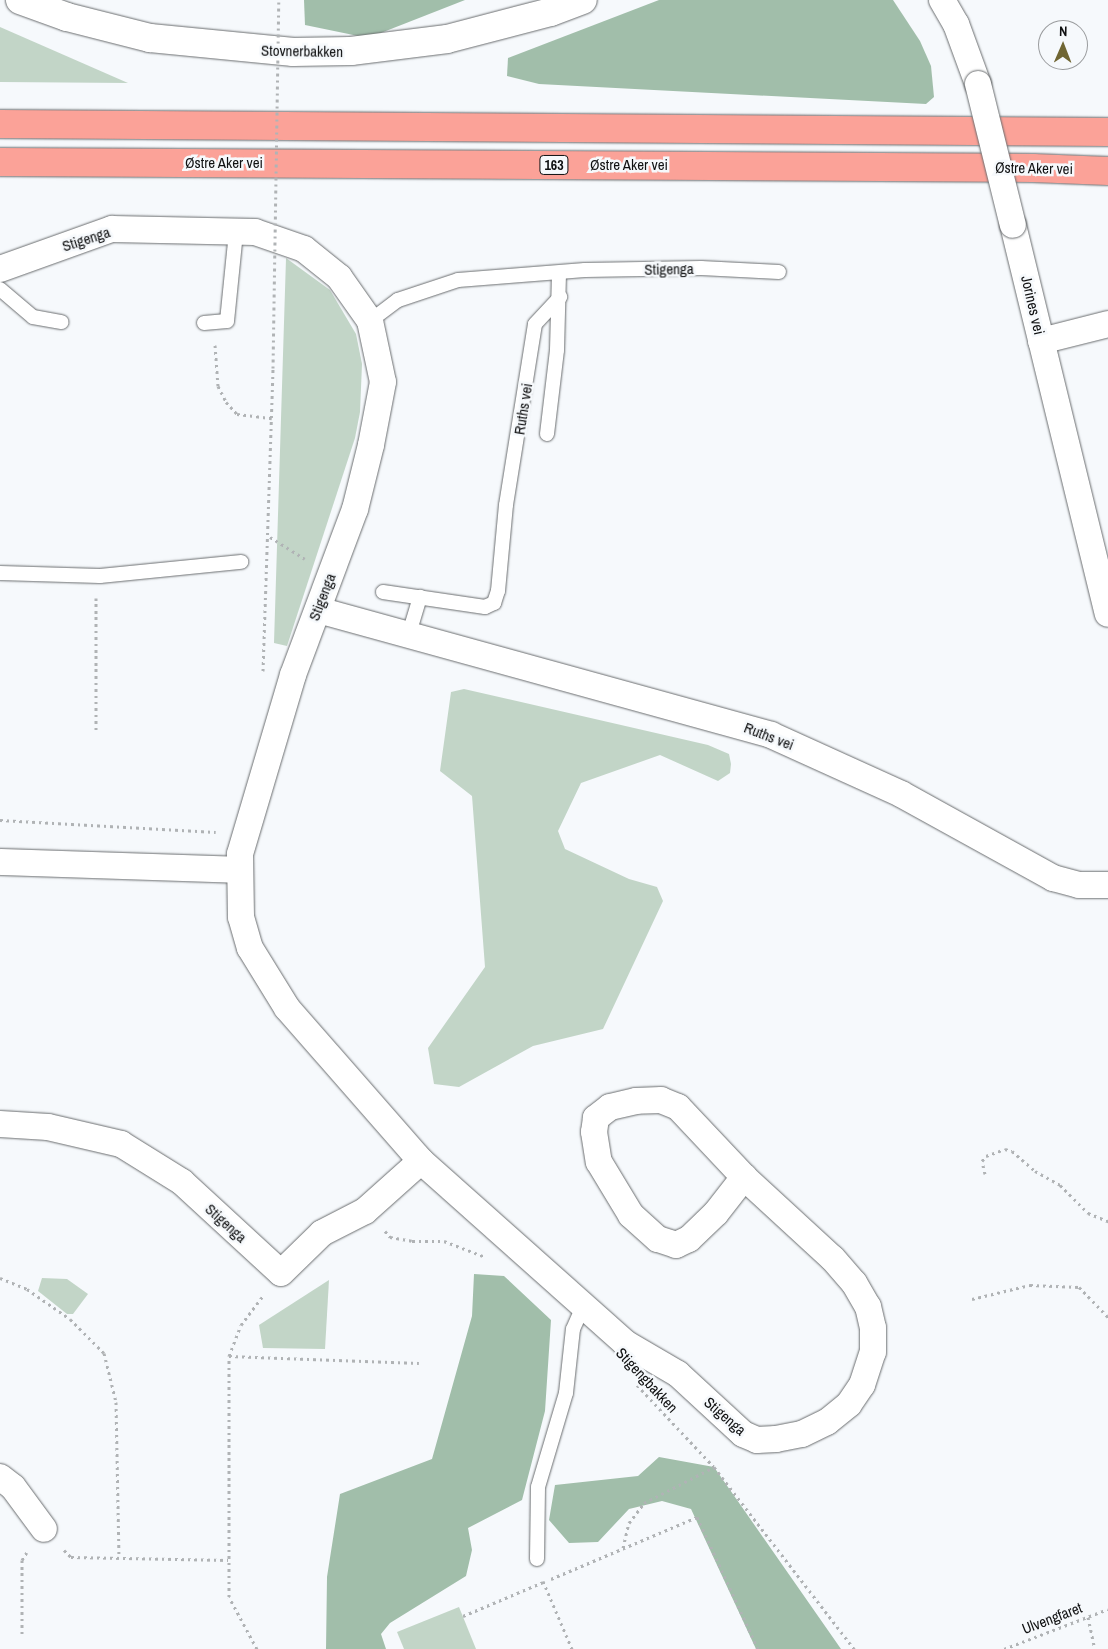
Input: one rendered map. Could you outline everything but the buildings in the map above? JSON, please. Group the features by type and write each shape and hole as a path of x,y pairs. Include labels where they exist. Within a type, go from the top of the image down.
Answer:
{"highway":[{"path":"0,124 1108,132"},
{"name":"Østre Aker vei","path":"0,162 1024,168 1108,171"}],"street":[{"name":"Stovnerbakken","path":"20,0 67,17 150,38 293,52 351,51 447,39 532,17 583,0"},
{"name":"Jorines vei","path":"942,0 956,24 978,84 1108,614"},
{"name":"Stigenga","path":"0,269 112,229 255,232 304,249 339,277 370,322 383,382 355,508 290,685 243,838 238,870 241,917 250,948 267,981 306,1031 421,1161 625,1343 678,1374 750,1437 757,1440 776,1439 802,1434 827,1422 849,1404 862,1385 873,1352 873,1328 868,1307 854,1283 832,1258 744,1177 678,1106 662,1100 610,1107 596,1118 594,1132 599,1162 632,1215 658,1239 676,1245 689,1239 716,1213 744,1177"},
{"path":"1041,341 1108,324"},
{"name":"Ruths vei","path":"318,610 408,637 558,674 771,735 900,794 1053,878 1080,885 1108,885"},
{"path":"0,862 238,870"},
{"name":"Stigenga","path":"0,1124 48,1127 122,1144 182,1182 281,1273"},
{"path":"281,1273 322,1233 365,1211 421,1161"},
{"path":"0,1477 13,1487 44,1530"}],"lane":[{"path":"210,322 227,320 236,232"},
{"name":"Stigenga","path":"370,322 398,300 458,280 558,274 584,270 701,268 779,272"},
{"path":"547,434 560,297 558,274"},
{"path":"0,289 33,317 62,322"},
{"name":"Ruths vei","path":"383,592 485,607 494,603 498,591 506,505 535,324 560,297"},
{"path":"0,573 100,576 241,562"},
{"path":"408,637 420,598"},
{"path":"537,1559 538,1487 566,1393 574,1329 583,1307"}],"path":[{"path":"262,677 269,537 272,418 279,0"},
{"path":"210,322 218,386 226,402 236,414 272,418"},
{"path":"269,537 330,576"},
{"path":"96,730 96,589 100,576"},
{"path":"0,820 214,832 217,822"},
{"path":"985,1174 982,1161 986,1156 1005,1149 1012,1151 1035,1171 1060,1185 1088,1213 1108,1221"},
{"path":"365,1211 390,1236 412,1241 444,1241 485,1257"},
{"path":"257,1649 229,1597 229,1356 241,1325 281,1273"},
{"path":"0,1278 27,1289 63,1314 104,1353 116,1402 119,1557"},
{"path":"972,1300 1030,1285 1079,1287 1108,1317"},
{"path":"229,1356 419,1363"},
{"name":"Stigengbakken","path":"636,1384 714,1467 854,1649"},
{"path":"623,1548 629,1524 644,1503 714,1467"},
{"path":"463,1616 697,1516 758,1649"},
{"path":"22,1634 22,1560 44,1530 71,1557 228,1560"},
{"path":"537,1559 543,1582 572,1649"},
{"name":"Ulvengfaret","path":"1004,1649 1108,1609"},
{"path":"1088,1617 1095,1649"}],"green space":[{"path":"304,0 465,0 368,38 305,25"},
{"path":"659,0 893,0 920,41 931,66 934,97 926,104 539,84 507,76 508,58"},
{"path":"0,27 128,83 0,82"},
{"path":"286,258 330,290 356,334 362,364 360,412 355,438 287,646 274,643"},
{"path":"464,689 708,745 729,754 731,764 730,773 718,781 660,755 581,783 558,831 565,849 629,879 657,887 663,901 603,1029 533,1046 459,1087 434,1084 428,1048 485,967 472,796 440,771 451,692"},
{"path":"474,1274 504,1276 551,1320 545,1411 522,1500 468,1528 472,1550 466,1576 390,1623 381,1634 386,1649 326,1649 327,1577 340,1494 432,1459 472,1316"},
{"path":"42,1278 67,1279 88,1294 73,1314 67,1314 38,1291"},
{"path":"329,1280 325,1349 263,1348 259,1325"},
{"path":"659,1457 714,1467 841,1649 756,1649 691,1509 662,1501 629,1509 598,1542 569,1543 549,1520 555,1485 638,1476"},
{"path":"459,1607 476,1649 404,1649 397,1632"}]}
